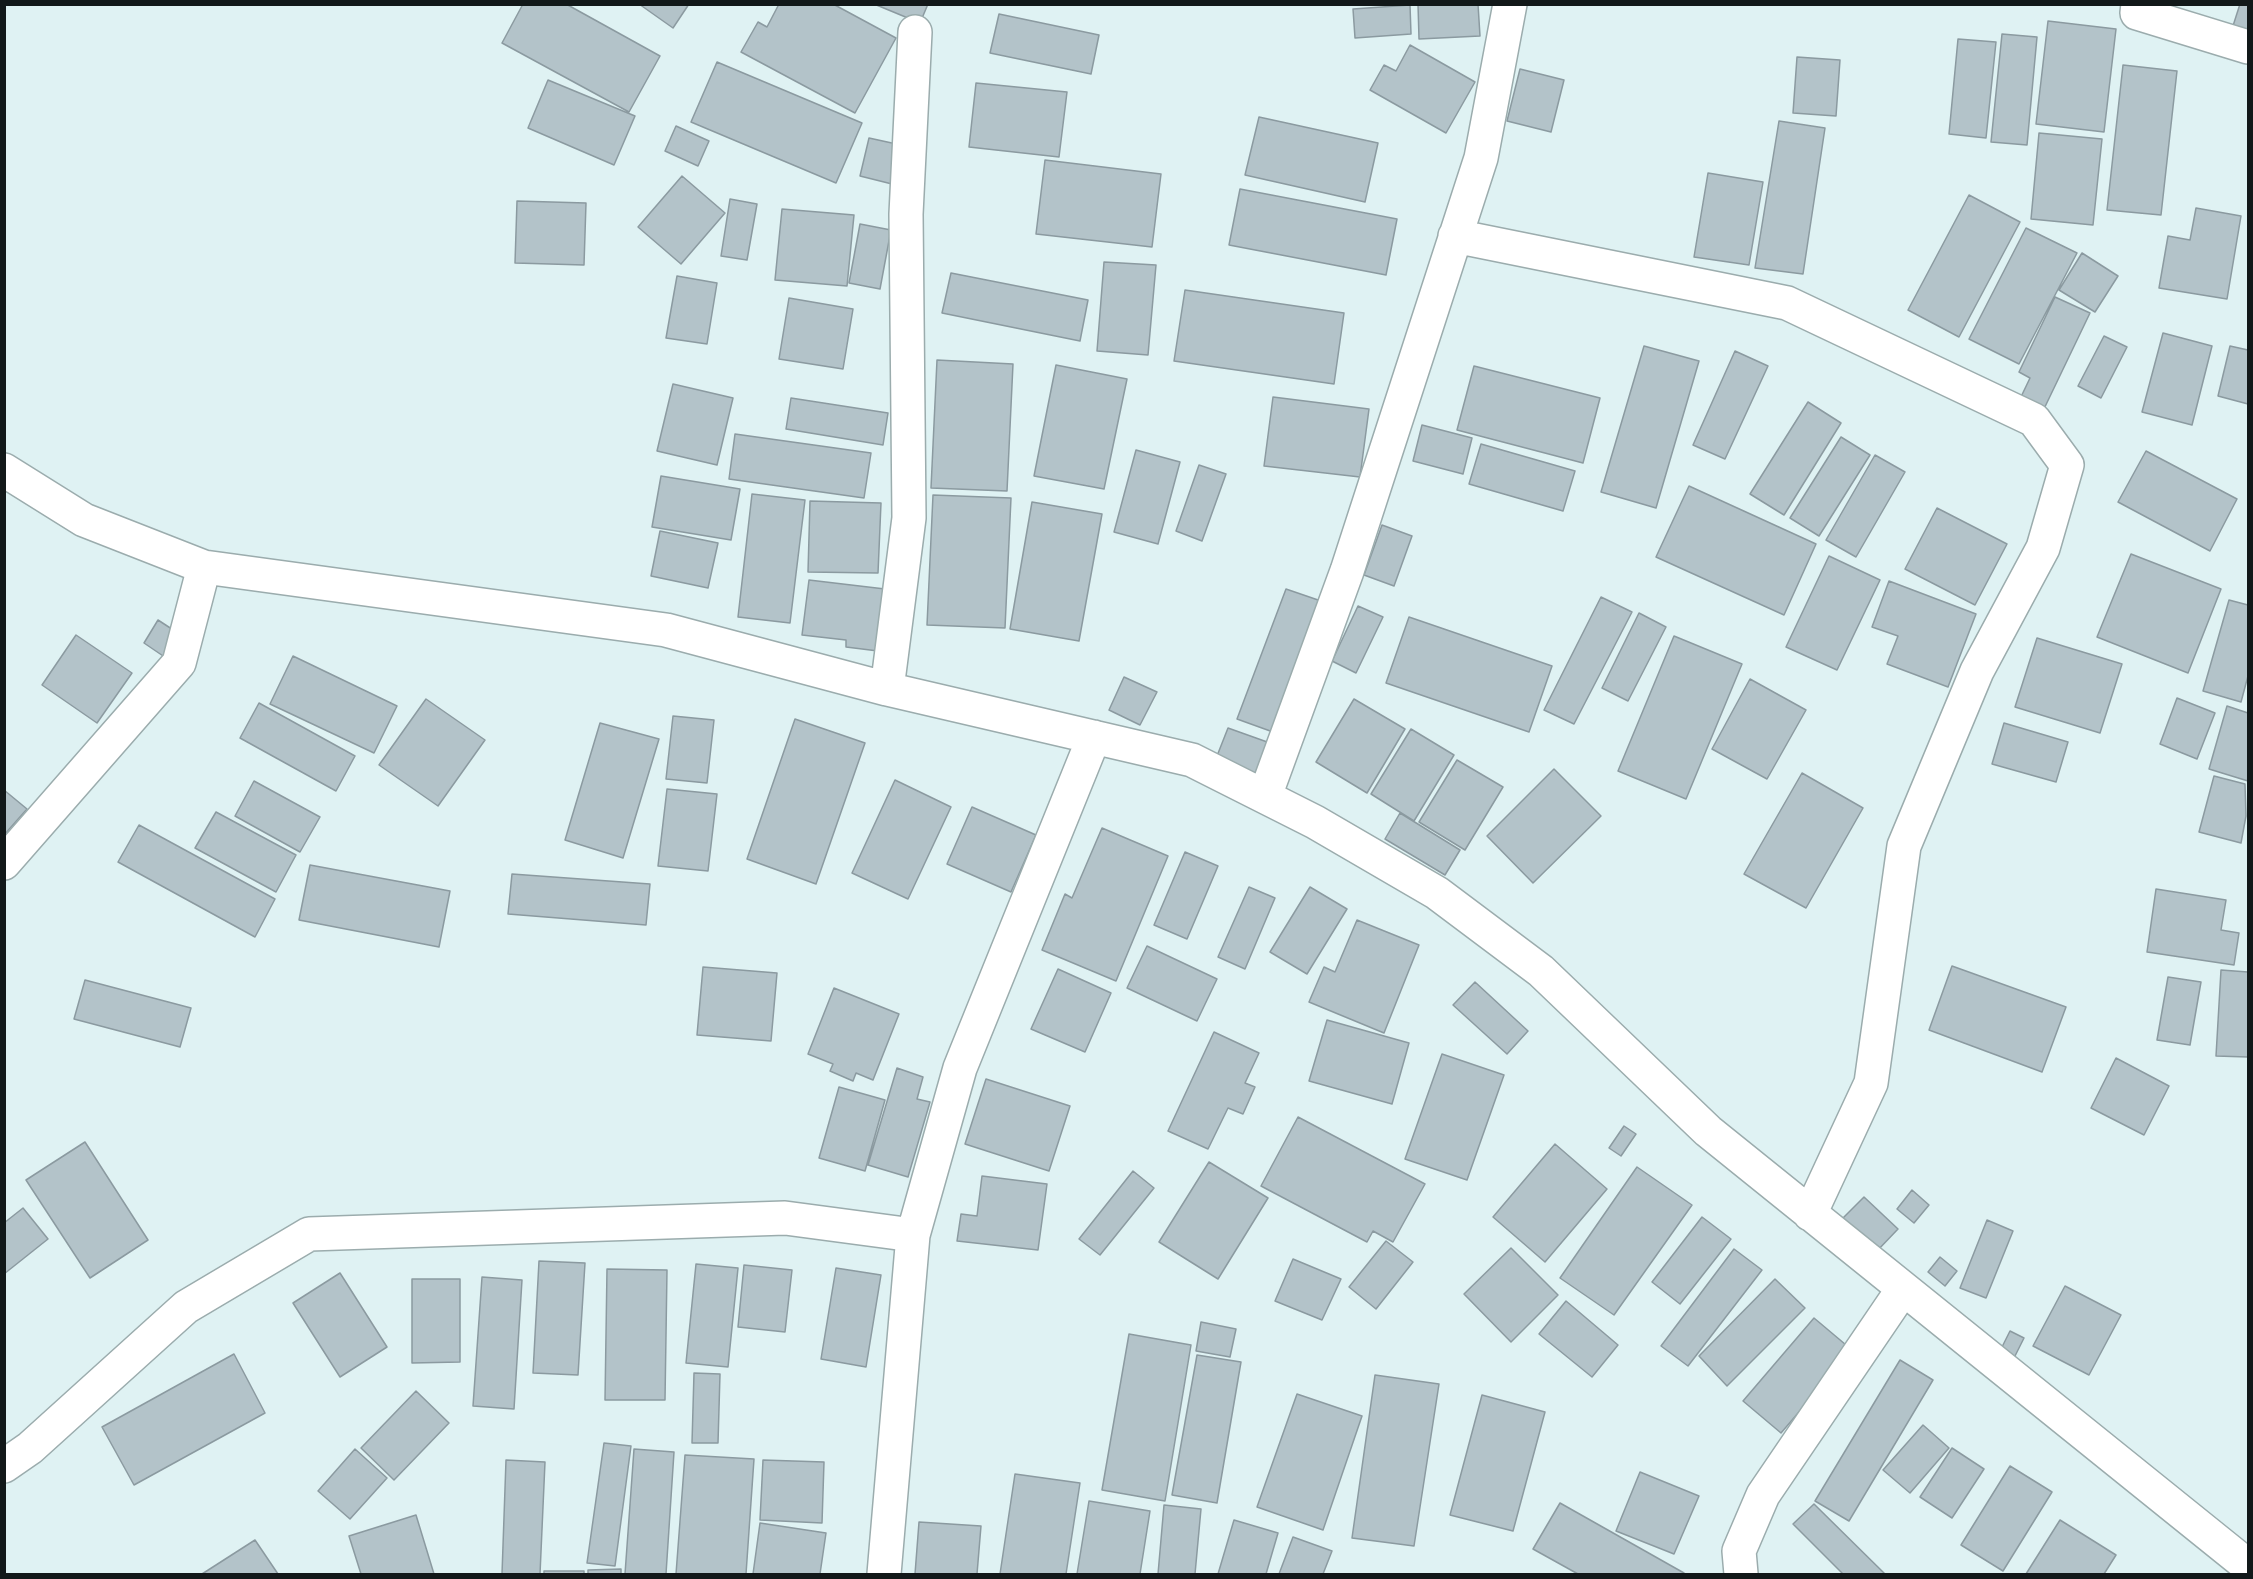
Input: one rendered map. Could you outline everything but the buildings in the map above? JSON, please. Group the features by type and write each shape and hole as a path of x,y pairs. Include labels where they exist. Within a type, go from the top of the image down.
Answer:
{"street":[{"path":"1265,796 1347,571 1481,158 1510,4"},
{"path":"2138,4 2137,13 2248,47"},
{"path":"887,690 909,518 906,214 915,32"},
{"path":"1455,236 1787,303 2034,420 2067,465 2043,548 1977,671 1904,846 1871,1083 1810,1214"},
{"path":"4,470 84,520 204,567 666,630 887,690 1192,760 1265,796 1437,892 1541,970 1708,1131 2248,1566"},
{"path":"4,863 179,663 204,567"},
{"path":"884,1575 913,1235 960,1068 1094,737"},
{"path":"4,1467 30,1448 186,1307 309,1234 784,1218 913,1235"},
{"path":"1741,1575 1739,1551 1763,1495 1903,1289"}]}
